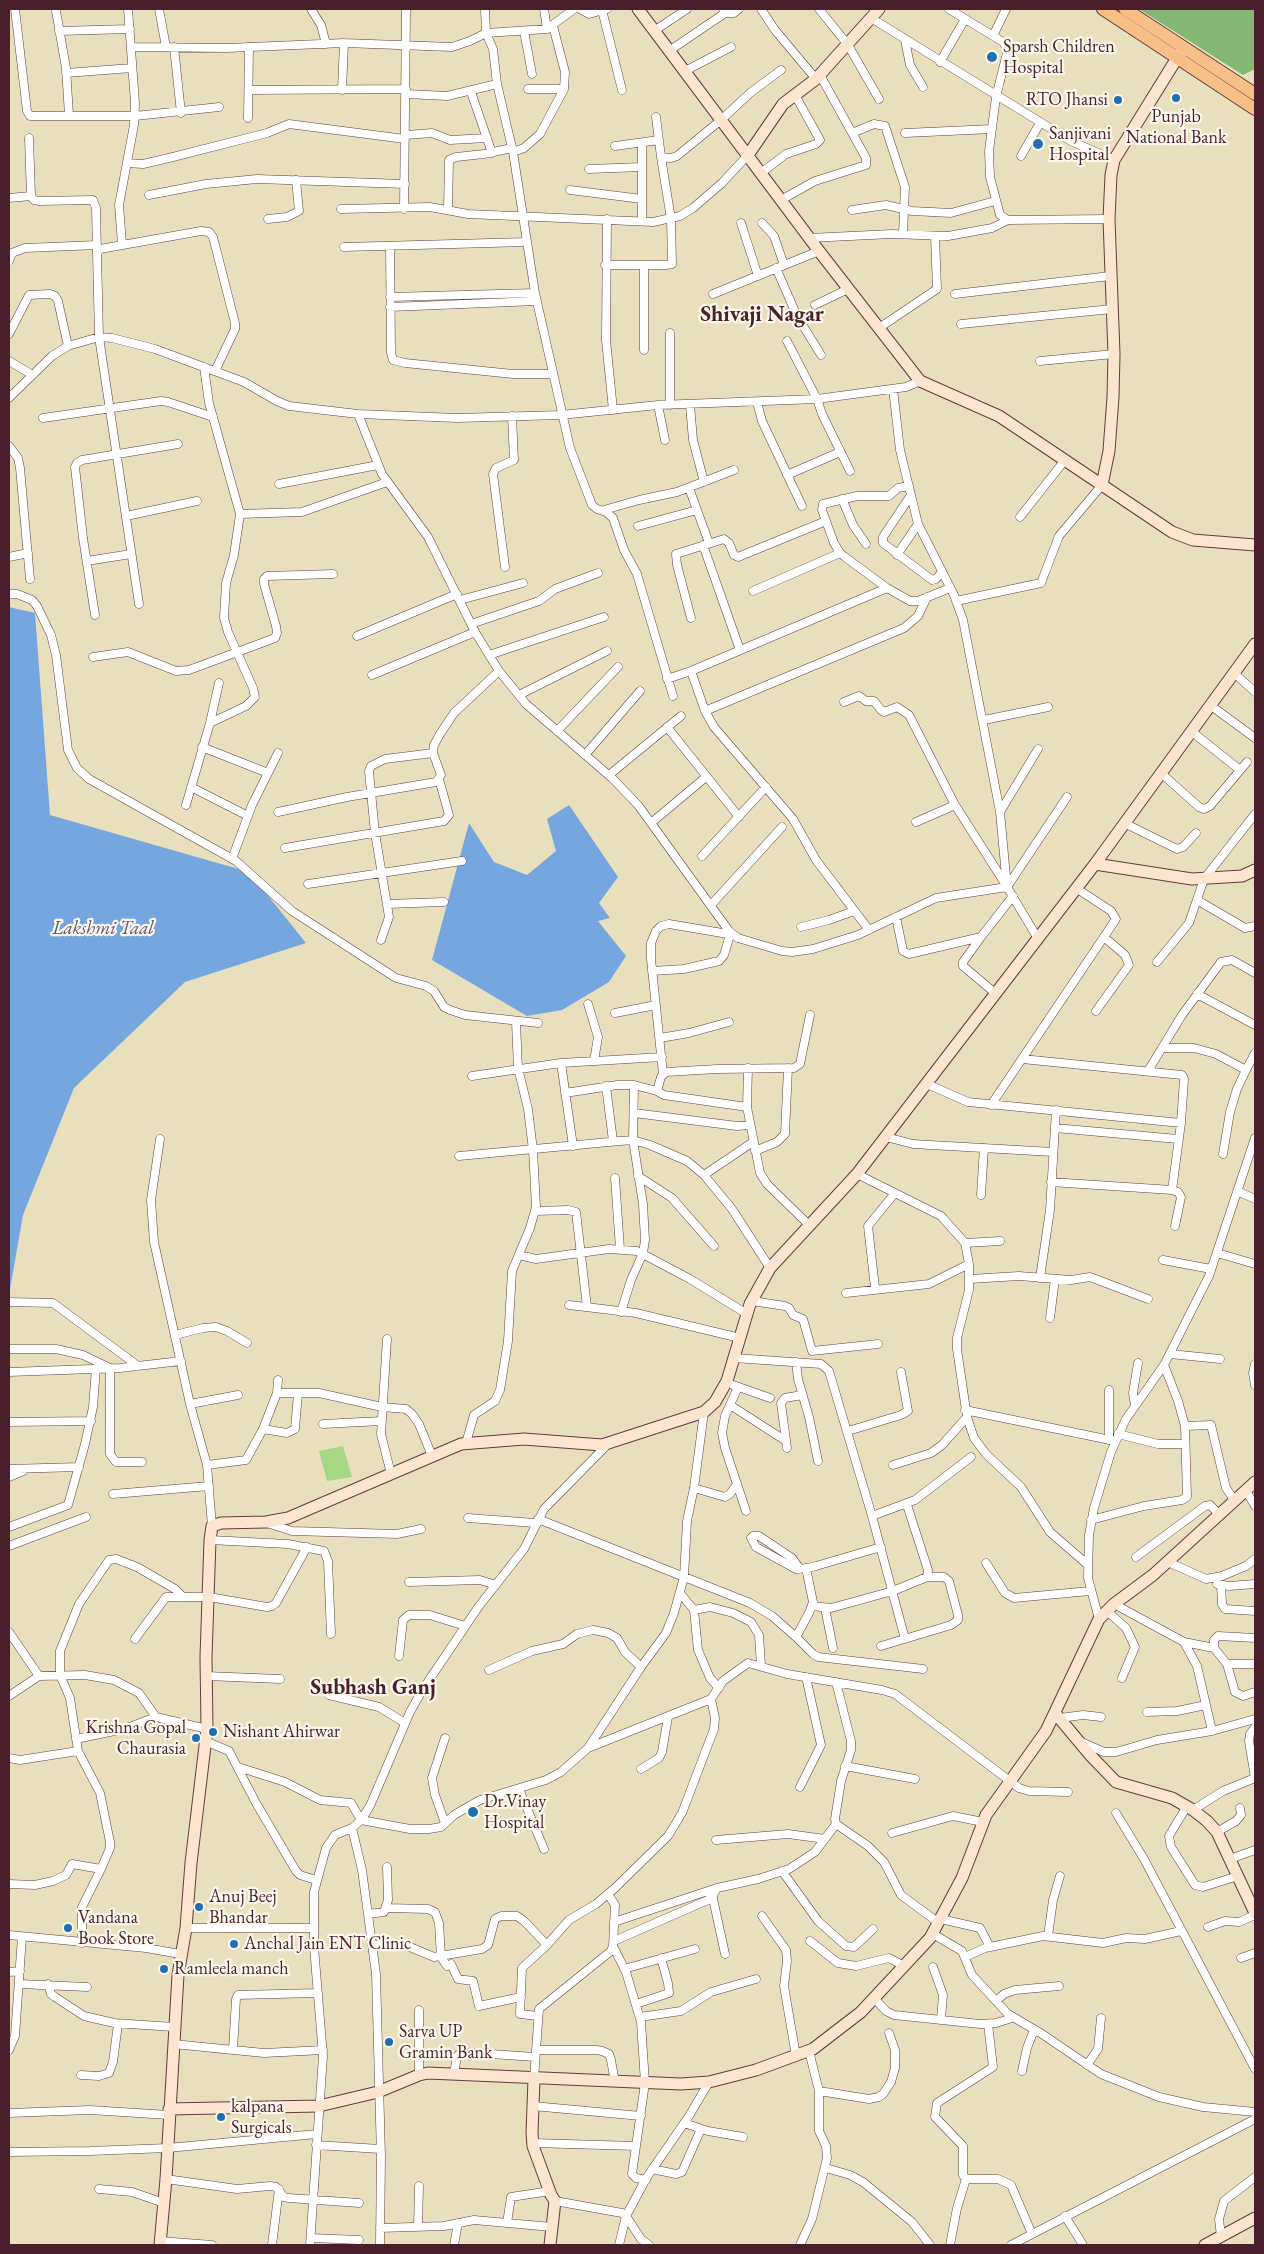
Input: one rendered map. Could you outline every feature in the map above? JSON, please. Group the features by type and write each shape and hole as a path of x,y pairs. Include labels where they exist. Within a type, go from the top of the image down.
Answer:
{"main road":[{"path":"1103,9 1255,94"},
{"path":"1125,9 1255,109"}],"street":[{"path":"15,9 28,114 32,116 135,116 181,113 219,107"},
{"path":"122,244 119,205 135,116 128,9"},
{"path":"159,9 170,47 181,113"},
{"path":"311,9 321,25 326,44"},
{"path":"404,209 406,9"},
{"path":"485,9 486,33 495,56 497,84 512,150 535,293 570,448 589,499 594,507 604,510 612,518 624,550 637,574 672,696"},
{"path":"448,210 449,160 456,157 524,148 540,134 564,89 565,72 544,9"},
{"path":"131,47 249,48 344,43 452,47 470,42 486,33 524,31 550,27 574,9"},
{"path":"580,9 589,14 605,10 622,90"},
{"path":"638,9 809,238 920,382 999,416 1172,532 1193,540 1255,545"},
{"path":"654,31 687,9"},
{"path":"670,51 724,11 734,13 739,9"},
{"path":"761,9 775,30 818,77 866,158 866,165 815,182 781,200"},
{"path":"819,9 848,45 879,99"},
{"path":"341,209 430,207 468,214 642,222 671,219 693,208 722,182 748,155 777,111 818,77 879,9"},
{"path":"949,9 1003,42 1008,49 996,97 989,166 995,200 1000,215 1008,220"},
{"path":"993,36 1006,9"},
{"path":"56,11 66,73 69,115"},
{"path":"871,18 1040,123 1071,141 1114,160"},
{"path":"940,62 965,18"},
{"path":"59,31 130,29"},
{"path":"524,31 532,74"},
{"path":"905,40 910,65 923,87"},
{"path":"342,90 344,43"},
{"path":"248,118 250,90 249,48"},
{"path":"685,71 732,48"},
{"path":"956,601 1041,583 1059,536 1102,485 1109,451 1114,354 1110,276 1109,188 1114,160 1180,52"},
{"path":"66,73 132,68"},
{"path":"660,156 671,158 682,153 722,120 750,93 781,70"},
{"path":"250,90 342,90 406,92 448,96 472,92 497,84"},
{"path":"528,89 564,89"},
{"path":"472,92 492,153"},
{"path":"761,173 786,154 816,144 820,140 795,95"},
{"path":"605,265 672,264 671,219 660,156 656,117"},
{"path":"1021,156 1040,123"},
{"path":"127,162 143,164 267,133 289,124 406,138 432,133 450,140 487,138"},
{"path":"852,133 874,124 885,126 903,176 906,197 903,234"},
{"path":"905,133 992,129"},
{"path":"29,138 30,196 34,200 39,201 93,200 96,208 99,337 139,604"},
{"path":"615,146 659,140"},
{"path":"642,143 642,222"},
{"path":"589,169 642,167"},
{"path":"149,195 206,184 257,179 405,184"},
{"path":"268,219 287,217 299,211 296,180"},
{"path":"570,190 642,199"},
{"path":"9,198 30,196"},
{"path":"852,210 886,206 951,213 995,200"},
{"path":"607,219 605,265 606,340 612,410"},
{"path":"809,238 903,234 935,236 985,230 998,226 1008,220 1109,219"},
{"path":"741,223 758,276"},
{"path":"762,223 774,236 784,265"},
{"path":"9,261 12,253 25,248 100,249 201,231 209,232 213,237 236,323 215,372"},
{"path":"879,328 937,289 935,236"},
{"path":"344,248 526,242"},
{"path":"390,246 390,353 394,360 398,362 513,374 553,374"},
{"path":"713,294 819,251"},
{"path":"644,265 644,350"},
{"path":"776,268 797,316 820,355"},
{"path":"956,294 1110,276"},
{"path":"815,305 848,289"},
{"path":"390,297 535,293"},
{"path":"9,334 29,295 50,294 55,296 58,302 68,346"},
{"path":"448,295 449,305"},
{"path":"390,307 537,301"},
{"path":"961,324 1112,309"},
{"path":"670,333 670,405"},
{"path":"9,398 31,374 52,356 68,346 99,337 112,338 155,349 244,382 277,402 289,406 358,414 457,418 561,414 658,405 817,398 906,387 920,382"},
{"path":"788,341 817,398 822,414 850,471"},
{"path":"1040,361 1114,354"},
{"path":"9,361 31,374"},
{"path":"204,368 213,417 240,514 234,555 226,583 223,610 228,632 254,688 255,698 246,706 210,723"},
{"path":"892,389 900,450 918,524 950,588 963,620 984,720 1000,812 1007,887"},
{"path":"43,418 109,408 168,402 213,417"},
{"path":"756,402 762,422 802,506"},
{"path":"690,404 695,448 704,482"},
{"path":"658,405 665,440"},
{"path":"358,414 378,465 387,482 428,537 476,632 499,671 519,696 609,775 638,805 732,935"},
{"path":"506,567 494,474 496,468 514,460 512,416"},
{"path":"95,615 75,467 82,460 178,444"},
{"path":"9,446 18,458 20,468 30,579"},
{"path":"788,475 840,452"},
{"path":"1020,517 1066,460"},
{"path":"279,484 378,465"},
{"path":"604,510 689,488 734,470"},
{"path":"240,514 302,512 387,482"},
{"path":"909,486 898,488 889,496 842,499 822,504 822,510 840,553 887,588 914,602 950,588"},
{"path":"689,488 740,650"},
{"path":"911,495 883,537 885,546 932,580 936,579 942,572"},
{"path":"842,499 853,525 866,544"},
{"path":"126,516 197,501"},
{"path":"638,526 697,510"},
{"path":"691,618 675,557 676,554 724,539 729,543 734,555 738,557 826,521"},
{"path":"897,555 918,524"},
{"path":"9,557 28,553"},
{"path":"753,591 840,553"},
{"path":"87,561 131,554"},
{"path":"472,624 539,601 563,586 598,573"},
{"path":"93,657 128,652 176,671 184,671 237,653 275,638 276,626 264,584 266,576 333,574"},
{"path":"357,636 459,597 524,583"},
{"path":"667,679 887,588"},
{"path":"9,594 17,594 32,600 37,606 51,635 56,654 68,750 77,768 89,779 232,859 292,911 396,978 426,986 434,991 444,1007 464,1014 516,1022 538,1023"},
{"path":"705,711 904,628 918,616 927,597"},
{"path":"489,655 604,617"},
{"path":"372,675 476,632"},
{"path":"212,1526 222,1523 266,1522 288,1518 451,1447 466,1443 524,1439 608,1444 704,1412 715,1402 727,1381 752,1300 770,1268 857,1174 886,1137 1037,937 1095,864 1255,644"},
{"path":"519,696 607,651"},
{"path":"557,731 618,667"},
{"path":"285,848 448,819 448,808 440,779 440,769 433,753 434,745 454,712 499,671"},
{"path":"690,671 705,711 722,738 793,819 816,860 869,930"},
{"path":"1234,673 1255,691"},
{"path":"186,805 210,723 219,683"},
{"path":"585,755 640,691"},
{"path":"844,702 859,696 866,701 874,701 884,712 897,707 909,715 955,805 1037,937"},
{"path":"1210,704 1254,736"},
{"path":"984,720 1048,707"},
{"path":"609,775 681,716"},
{"path":"667,727 739,817"},
{"path":"1191,731 1240,770"},
{"path":"202,747 268,773"},
{"path":"1000,812 1038,749"},
{"path":"382,940 389,917 369,778 371,766 392,758 433,753"},
{"path":"232,859 248,816 278,754"},
{"path":"1161,773 1199,807 1204,809 1210,806 1246,762"},
{"path":"651,823 706,777"},
{"path":"278,812 432,783 440,779"},
{"path":"191,787 248,816"},
{"path":"702,856 766,787"},
{"path":"657,1091 663,1074 652,972 651,943 656,931 661,926 669,924 732,935 792,952 813,949 869,930 936,898 1007,887 1067,796"},
{"path":"916,822 955,805"},
{"path":"1157,962 1189,922 1204,879 1255,814"},
{"path":"1124,823 1177,849 1183,847 1196,833"},
{"path":"710,905 782,827"},
{"path":"308,884 462,861"},
{"path":"1095,864 1192,879 1242,876 1255,870"},
{"path":"991,1105 1114,922 1114,915 1076,888"},
{"path":"995,993 963,966 963,962 1013,896"},
{"path":"1197,900 1245,928 1255,926"},
{"path":"387,904 444,902"},
{"path":"801,927 830,920 854,911"},
{"path":"896,917 905,954 981,937"},
{"path":"652,972 684,969 719,961 724,955 732,935"},
{"path":"1096,1011 1129,965 1125,955 1104,937"},
{"path":"1148,1071 1197,994 1225,960 1232,960 1255,973"},
{"path":"1197,994 1255,1025"},
{"path":"588,1004 598,1037 594,1060"},
{"path":"615,1014 656,1006"},
{"path":"663,1074 717,1068 794,1068 800,1064 810,1015"},
{"path":"466,1443 474,1415 495,1401 500,1390 508,1341 512,1271 535,1211 537,1198 528,1109 518,1068 516,1022"},
{"path":"660,1038 689,1033 729,1022"},
{"path":"1162,1048 1194,1048 1216,1054 1246,1070"},
{"path":"1223,1154 1230,1112 1237,1089 1255,1053"},
{"path":"472,1076 560,1063 662,1057"},
{"path":"1022,1059 1182,1075 1184,1079 1181,1122 1172,1190"},
{"path":"560,1063 573,1146"},
{"path":"748,1068 747,1107 762,1178 809,1225"},
{"path":"755,1151 777,1142 785,1134 788,1068"},
{"path":"927,1084 968,1102 1181,1122"},
{"path":"565,1093 606,1086 634,1085 657,1091 664,1096 747,1107"},
{"path":"621,1312 631,1280 643,1253 645,1235 633,1140 634,1085"},
{"path":"606,1086 613,1142"},
{"path":"1040,1278 1051,1182 1056,1110"},
{"path":"634,1113 737,1126 750,1125"},
{"path":"1055,1128 1178,1139"},
{"path":"886,1137 913,1144 1053,1152"},
{"path":"160,1139 151,1200 151,1221 158,1264 190,1404 207,1465 212,1526 206,1676 206,1735 186,1928 180,1954 166,2179 160,2243 212,2245"},
{"path":"459,1156 633,1140 679,1157 692,1164 704,1175 732,1209 770,1268"},
{"path":"1122,1678 1135,1647 1126,1628 1106,1612 1090,1591 1088,1564 1091,1520 1114,1438 1164,1365 1211,1269 1255,1141"},
{"path":"704,1175 753,1142"},
{"path":"981,1196 984,1148"},
{"path":"857,1174 941,1216 965,1243 970,1278 968,1300 957,1338 966,1414 974,1438 980,1447 1021,1487 1043,1524 1088,1564"},
{"path":"638,1176 672,1198 714,1246"},
{"path":"615,1178 620,1249"},
{"path":"1051,1182 1172,1190 1178,1192 1181,1197 1175,1226"},
{"path":"1237,1191 1255,1200"},
{"path":"875,1288 868,1226 895,1192"},
{"path":"535,1211 568,1210 576,1212 587,1308"},
{"path":"965,1243 1000,1241"},
{"path":"519,1254 536,1259 580,1252 620,1249 643,1253 747,1314"},
{"path":"1217,1253 1255,1264"},
{"path":"1163,1260 1211,1269"},
{"path":"846,1293 875,1288 929,1284 969,1264"},
{"path":"970,1278 1019,1276 1071,1280 1090,1277 1148,1299"},
{"path":"1050,1318 1056,1279"},
{"path":"752,1300 785,1306 789,1308 793,1315 803,1319 812,1351 878,1344"},
{"path":"9,1302 54,1303 138,1366"},
{"path":"569,1305 636,1313 740,1338"},
{"path":"175,1335 203,1328 216,1328 227,1331 247,1343"},
{"path":"387,1339 382,1407 382,1439 391,1474"},
{"path":"9,1350 56,1349 83,1355 110,1368"},
{"path":"1170,1354 1220,1359"},
{"path":"734,1358 826,1366 848,1431 905,1639"},
{"path":"9,1372 110,1368 181,1361"},
{"path":"796,1362 818,1461"},
{"path":"1135,1406 1133,1393 1138,1363"},
{"path":"1255,1364 1253,1373 1255,1385"},
{"path":"1091,1520 1185,1498 1188,1493 1185,1426 1178,1401 1164,1365"},
{"path":"9,1527 68,1505 94,1407 96,1368"},
{"path":"110,1368 110,1454 116,1462 142,1462"},
{"path":"848,1431 901,1415 908,1410 901,1372"},
{"path":"207,1465 243,1462 263,1429 277,1393 278,1380"},
{"path":"727,1381 738,1387 770,1398"},
{"path":"738,1387 723,1422 722,1432 725,1448 746,1511"},
{"path":"1109,1390 1114,1438"},
{"path":"277,1393 318,1393 410,1411 422,1431 432,1456"},
{"path":"263,1429 286,1433 295,1429 298,1393"},
{"path":"190,1404 238,1395"},
{"path":"730,1405 786,1444 781,1402 785,1398 802,1395"},
{"path":"238,1767 285,1782 320,1800 351,1804 361,1820 410,1829 441,1827 454,1814 480,1800 546,1780 560,1772 588,1748 641,1667 666,1633 684,1577 687,1521 694,1488 704,1412"},
{"path":"966,1414 1114,1438 1158,1444 1185,1444"},
{"path":"893,1465 932,1453 942,1445 966,1414"},
{"path":"9,1422 90,1421"},
{"path":"323,1424 382,1421"},
{"path":"1185,1426 1211,1425 1226,1488 1235,1501"},
{"path":"359,2240 310,2242 323,2050 314,1928 316,1880 330,1840 335,1835 352,1828 361,1820 370,1806 405,1723 423,1689 465,1626 524,1549 537,1521 550,1502 608,1444"},
{"path":"872,1516 907,1505 971,1457"},
{"path":"9,1477 28,1468"},
{"path":"9,1469 79,1468"},
{"path":"9,2113 90,2110 169,2112 318,2106 378,2092 428,2073 645,2083 680,2084 709,2082 809,2051 861,2012 904,1966 937,1926 962,1878 991,1805 1057,1715 1106,1612 1168,1562 1255,1482"},
{"path":"694,1488 725,1498 737,1484"},
{"path":"113,1494 209,1486"},
{"path":"1246,1491 1255,1506"},
{"path":"907,1505 928,1570 927,1577"},
{"path":"1136,1556 1205,1506 1210,1505 1220,1515"},
{"path":"9,1546 86,1517"},
{"path":"468,1518 537,1521 684,1577 758,1607 818,1657 923,1669"},
{"path":"266,1522 292,1531 397,1534 421,1529"},
{"path":"796,1637 813,1602 803,1569 792,1558 759,1536 753,1536 752,1542 756,1547 790,1568 803,1569 881,1547"},
{"path":"210,1540 288,1544 320,1549 327,1555 331,1634"},
{"path":"135,1639 163,1599 209,1597 267,1607 272,1606 280,1596 307,1547"},
{"path":"82,1943 82,1907 110,1848 100,1793 78,1751 70,1698 60,1676 60,1651 79,1604 109,1560 116,1559 138,1567 175,1589 184,1597"},
{"path":"1206,1579 1222,1576 1246,1566 1255,1559"},
{"path":"1168,1562 1221,1585 1255,1584"},
{"path":"986,1563 1005,1593 1014,1598 1090,1591"},
{"path":"812,1606 825,1608 893,1590 927,1577 944,1577 949,1581 958,1620 951,1625 881,1646"},
{"path":"408,1582 480,1580 496,1585"},
{"path":"1221,1585 1222,1604 1225,1608 1255,1611"},
{"path":"680,1593 694,1610 698,1650 710,1678 718,1688"},
{"path":"694,1610 710,1607 733,1613 751,1622 759,1635 761,1666"},
{"path":"825,1608 834,1648"},
{"path":"1106,1612 1184,1642 1214,1648"},
{"path":"399,1656 404,1620 409,1615 430,1614 465,1626"},
{"path":"489,1670 532,1651 563,1644 577,1634 593,1630 608,1633 617,1638 626,1652 641,1667"},
{"path":"9,1632 39,1676"},
{"path":"1255,1638 1218,1636 1214,1640 1214,1648 1227,1664 1235,1692 1239,1695 1255,1692"},
{"path":"1184,1642 1197,1666 1212,1731"},
{"path":"588,1748 711,1699 723,1681 748,1662 806,1677 895,1694 1023,1790 1068,1792"},
{"path":"1227,1664 1255,1664"},
{"path":"9,1696 39,1676 85,1675 114,1680 139,1693 156,1717 206,1735 226,1748 238,1767 256,1804 296,1871 300,1875 316,1880"},
{"path":"206,1676 280,1679"},
{"path":"800,1787 821,1745 806,1677"},
{"path":"614,1922 782,1871 802,1862 815,1852 836,1824 835,1819 845,1766 851,1750 851,1741 836,1682"},
{"path":"329,1695 379,1707 405,1723"},
{"path":"538,2016 520,2014 522,1968 547,1946 569,1920 608,1894 662,1843 682,1813 714,1728 715,1718 711,1699"},
{"path":"1147,1712 1177,1711 1206,1705"},
{"path":"1057,1715 1101,1717"},
{"path":"1057,1715 1116,1782 1164,1794 1190,1808 1217,1832 1255,1914 1239,1922 1225,1921 1208,1927"},
{"path":"641,1769 659,1758 662,1752 668,1716"},
{"path":"76,1740 124,1729 156,1717"},
{"path":"1079,1741 1110,1752 1157,1740 1212,1731 1255,1719"},
{"path":"1238,1876 1203,1887 1195,1884 1171,1847 1169,1836 1190,1808 1224,1791 1253,1780 1250,1734 1255,1727"},
{"path":"445,1738 432,1778 435,1795 445,1823"},
{"path":"9,1758 20,1760 78,1751"},
{"path":"845,1766 915,1779"},
{"path":"519,1789 544,1849"},
{"path":"1217,1832 1236,1821 1240,1814 1240,1808"},
{"path":"1116,1813 1144,1860 1255,2069"},
{"path":"892,1833 953,1816 983,1822"},
{"path":"836,1824 861,1840 884,1862 900,1895 937,1926 958,1948 965,1957 972,1975 1012,2018 1110,2079 1159,2097 1203,2107 1255,2112"},
{"path":"352,1828 362,1870 376,1974 380,2245"},
{"path":"716,1840 788,1834 825,1839"},
{"path":"1230,1859 1255,1850"},
{"path":"9,1884 35,1885 53,1881 66,1875 72,1864 101,1869"},
{"path":"368,1914 380,1914 386,1908 387,1867"},
{"path":"782,1871 818,1921 846,1946 854,1946 873,1929"},
{"path":"1048,1936 1053,1900 1060,1876"},
{"path":"614,1943 713,1891"},
{"path":"713,1891 725,1954"},
{"path":"550,2245 553,2196 533,2142 538,2016 542,2005 611,1951 614,1943 615,1906 608,1894"},
{"path":"386,1908 428,1909 435,1912 439,1923 441,1956 447,1966 451,1964 458,1979 473,1981 479,2006 521,1997"},
{"path":"372,1945 405,1945 429,1956 441,1956 485,1948 488,1945 495,1919 502,1916 516,1916 521,1918 547,1946"},
{"path":"762,1916 786,1950 787,1961 784,1986 796,2056"},
{"path":"937,1926 980,1928 990,1946"},
{"path":"186,1928 314,1928"},
{"path":"965,1957 990,1946 1048,1936 1103,1943 1126,1938 1145,1939 1181,1931"},
{"path":"9,1935 146,1948 180,1954"},
{"path":"9,2050 16,2036 22,1937"},
{"path":"810,1941 838,1963 856,1966 889,1958 904,1966"},
{"path":"614,1943 640,2017 645,2083 632,2174 636,2178 646,2180"},
{"path":"624,1969 695,1949"},
{"path":"1241,1958 1255,1952"},
{"path":"636,2004 669,1993 661,1958"},
{"path":"933,1967 943,1995 941,2020"},
{"path":"9,1972 20,1971"},
{"path":"640,2017 681,2011 711,1992 756,1979"},
{"path":"19,1984 87,1987"},
{"path":"48,1984 51,1994 55,1998 80,2014 118,2024 174,2027"},
{"path":"996,2001 1009,1991 1059,1986"},
{"path":"233,2050 236,1999 238,1995 318,1993"},
{"path":"874,1998 886,2011 894,2015 988,2024 1012,2018"},
{"path":"419,2010 419,2075"},
{"path":"1087,2065 1098,2049 1101,2018"},
{"path":"81,2075 99,2076 109,2073 113,2062 118,2024"},
{"path":"950,2245 956,2208 966,2180 963,2175 963,2146 935,2117 938,2103 993,2067 988,2024"},
{"path":"1022,2071 1027,2048 1034,2030"},
{"path":"819,2092 869,2099 883,2094 891,2082 895,2068 896,2050 889,2033"},
{"path":"173,2044 264,2054 323,2050"},
{"path":"454,2074 457,2056 462,2052 536,2054 597,2050 609,2054 615,2082"},
{"path":"800,2245 812,2219 826,2168 827,2151 818,2124 819,2092 809,2051"},
{"path":"619,2245 626,2216 652,2169 684,2124 709,2082"},
{"path":"533,2106 641,2116"},
{"path":"1011,2245 1255,2119"},
{"path":"684,2124 744,2137"},
{"path":"652,2169 676,2174 682,2172 701,2129"},
{"path":"9,2152 168,2148 317,2134"},
{"path":"533,2142 636,2146"},
{"path":"316,2145 380,2149"},
{"path":"826,2168 850,2175 863,2182 912,2222 930,2245"},
{"path":"1221,2236 1219,2220 1224,2200 1255,2177"},
{"path":"166,2179 229,2189 270,2186 280,2189 284,2197 312,2201 359,2202"},
{"path":"966,2180 998,2180 1011,2186 1032,2234"},
{"path":"418,2227 419,2186"},
{"path":"99,2189 132,2192 164,2203"},
{"path":"272,2245 280,2189"},
{"path":"507,2223 511,2197 553,2196 622,2213 641,2239 649,2245"},
{"path":"1065,2216 1084,2245"},
{"path":"1205,2245 1255,2218"},
{"path":"380,2228 444,2226 474,2220 552,2227"},
{"path":"454,2245 458,2223"}],"green space":[{"path":"1139,9 1255,9 1255,69 1243,75"},
{"path":"343,1446 352,1477 327,1481 319,1451"}],"water":[{"name":"Lakshmi Taal","path":"9,607 35,613 50,815 249,872 306,943 185,982 74,1088 23,1215 9,1295"},
{"path":"569,805 618,877 599,903 610,918 598,921 626,956 609,982 562,1010 527,1016 432,960 469,823 494,862 527,875 556,851 547,819"}],"place":[{"name":"Sparsh Children Hospital","path":"992,57"},
{"name":"Punjab National Bank","path":"1176,98"},
{"name":"RTO Jhansi","path":"1118,100"},
{"name":"Sanjivani Hospital","path":"1038,144"},
{"name":"Nishant Ahirwar","path":"213,1732"},
{"name":"Krishna Gopal Chaurasia","path":"196,1738"},
{"name":"Dr.Vinay Hospital","path":"473,1812"},
{"name":"Anuj Beej Bhandar","path":"199,1907"},
{"name":"Vandana Book Store","path":"68,1928"},
{"name":"Anchal Jain ENT Clinic","path":"234,1944"},
{"name":"Ramleela manch","path":"164,1969"},
{"name":"Sarva UP Gramin Bank","path":"389,2042"},
{"name":"kalpana Surgicals","path":"221,2117"}],"district":[{"name":"Shivaji Nagar","path":"762,315"},
{"name":"Subhash Ganj","path":"373,1688"}]}
